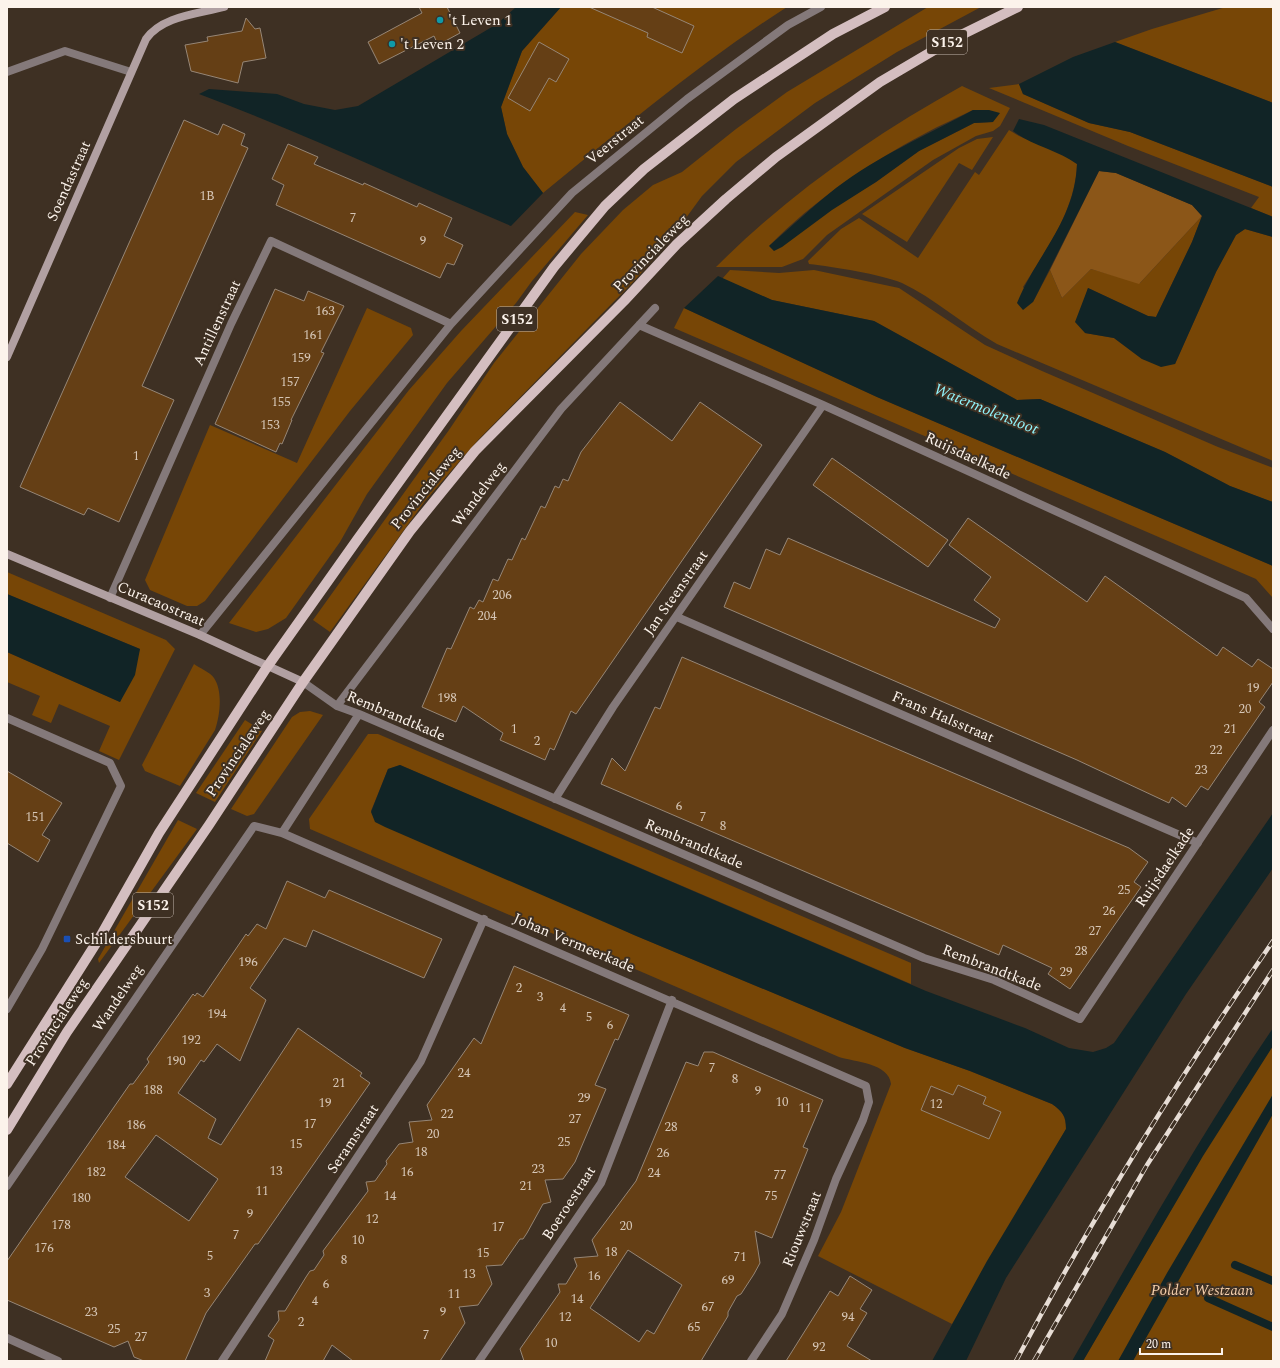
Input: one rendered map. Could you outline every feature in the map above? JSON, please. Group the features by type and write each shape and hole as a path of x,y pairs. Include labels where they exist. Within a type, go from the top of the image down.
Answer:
{"main road":[{"name":"Provincialeweg","path":"7,1084 100,937 159,833 267,667 554,267 605,206 644,169 734,99 833,34 885,7"},
{"name":"Provincialeweg","path":"7,1130 67,1032 212,820 303,682 410,531 475,451 624,301 677,244 726,199 776,157 880,82 953,39 1018,7"}],"street":[{"name":"Soendastraat","path":"7,357 146,39 151,32 165,22 224,7"},
{"name":"Veerstraat","path":"451,324 572,193 687,99 788,26 821,7"},
{"path":"7,72 65,50 131,72"},
{"name":"Antillenstraat","path":"110,598 232,324 271,241 451,324"},
{"name":"Wandelweg","path":"337,706 561,409 655,308"},
{"path":"200,635 451,324"},
{"name":"Ruijsdaelkade","path":"639,325 823,405 1246,598 1273,629"},
{"name":"Jan Steenstraat","path":"555,799 613,707 823,405"},
{"name":"Curacaostraat","path":"7,554 200,635 267,667 303,682"},
{"name":"Frans Halsstraat","path":"677,617 1198,843"},
{"name":"Rembrandtkade","path":"303,682 337,706 359,714 924,958 994,980 1080,1019"},
{"path":"282,833 359,714"},
{"path":"7,718 110,763 120,786 42,949 7,1009"},
{"name":"Ruijsdaelkade","path":"1080,1019 1273,730"},
{"name":"Wandelweg","path":"7,1186 254,826"},
{"name":"Johan Vermeerkade","path":"254,826 282,833 672,1000 866,1086 869,1102"},
{"name":"Seramstraat","path":"222,1361 421,1061 484,920"},
{"name":"Boeroestraat","path":"479,1361 601,1184 672,1000"},
{"name":"Riouwstraat","path":"751,1361 782,1314 814,1240 836,1180 863,1120 869,1102"},
{"path":"7,1338 58,1361"}],"green space":[{"path":"561,7 787,7 755,28 693,73 543,193 523,167 507,134 501,107 522,51"},
{"path":"928,7 981,7 897,52 815,103 736,162 702,196 667,244 633,282 478,440 425,501 330,632 313,620 449,430 494,363 581,254 623,210 653,185 682,172 736,129 787,92"},
{"path":"1226,7 1273,7 1273,103 1115,42 1152,29"},
{"path":"1019,84 1023,94 1089,123 1130,132 1273,187 1273,217 1251,208 1259,197 1128,146 989,88"},
{"path":"962,86 1010,108 1000,126 993,131 976,136 933,160 827,235 803,259 782,267 716,267 744,240 802,191 864,146","holes":["973,110 993,122 974,123 919,151 876,182 769,246 786,229 823,198 862,170 903,145"]},
{"path":"1009,130 1019,136 1062,154 1077,164 1071,198 1065,213 1050,243 1023,287 1033,302 1050,270 1062,298 1091,269 1140,283 1202,216 1192,242 1156,317 1148,316 1088,288 1085,298 1085,333 1114,338 1142,359 1175,364 1216,272 1236,235 1245,229 1273,237 1273,461 997,344 926,296 902,283 869,274 809,264 808,261 841,229 859,218 918,258 975,172 979,175"},
{"path":"993,137 972,170 959,163 907,242 862,214 959,148 977,139"},
{"path":"575,212 588,215 532,281 516,303 447,383 367,494 340,542 286,618 268,629 256,632 229,623 409,390 461,331"},
{"path":"730,270 779,273 814,270 899,288 985,345 1218,447 1273,468 1273,502 1230,486 1165,452 1040,399 1017,400 874,321 772,300 722,279"},
{"path":"367,308 411,328 413,335 350,411 205,601 197,606 187,606 150,590 145,580 210,425 297,463"},
{"path":"684,308 877,397 1273,566 1273,598 1256,579 674,328"},
{"path":"7,572 166,640 175,649 119,760 99,751 110,726 59,704 51,723 32,715 40,696 7,682 7,652 120,702 140,649 7,594"},
{"path":"194,664 214,678 219,690 220,704 215,730 180,786 145,771 142,765"},
{"path":"310,711 323,715 254,814 247,816 231,809 292,717 300,712"},
{"path":"245,720 262,731 215,802 196,793"},
{"path":"368,734 378,734 911,963 911,984 400,765 388,769 371,811 634,935 905,1048 970,1071 1052,1104 1059,1109 1064,1117 1066,1129 952,1324 818,1256 841,1212 891,1084 889,1077 884,1072 870,1064 839,1057 310,829 309,819"},
{"path":"178,820 197,829 99,963 98,959"},
{"name":"Polder Westzaan","path":"1273,1043 1273,1361 1083,1361 1230,1108"}],"shaded area":[{"path":"1099,171 1116,173 1192,205 1202,216 1139,284 1091,269 1062,298 1050,270"}],"water":[{"path":"516,7 561,7 522,51 501,107 507,134 523,167 543,193 511,226 239,109 199,94 209,89 277,94 304,104 335,110 358,106 497,24"},
{"path":"1115,42 1273,103 1273,187 1130,132 1089,123 1023,94 1019,84 1073,57"},
{"path":"973,110 989,110 1000,113 993,122 974,123 919,151 876,182 832,210 782,247 774,251 769,246 819,202 852,176 903,146"},
{"path":"1019,119 1044,125 1273,217 1273,237 1245,229 1236,235 1216,272 1175,364 1161,367 1142,359 1114,338 1085,333 1075,322 1088,288 1148,316 1156,317 1192,242 1202,216 1192,205 1116,173 1099,171 1033,302 1023,310 1017,303 1025,285 1054,236 1070,203 1075,184 1077,164 1062,155 1028,141 1013,131"},
{"name":"Watermolensloot","path":"718,276 772,300 874,321 1017,400 1040,399 1165,452 1230,486 1273,502 1273,566 877,397 684,308"},
{"path":"7,594 140,649 135,675 120,702 7,652"},
{"path":"400,765 926,991 1025,1028 1069,1048 1093,1052 1106,1048 1114,1043 1273,813 1273,868 1186,994 1006,1278 966,1361 932,1361 987,1261 1066,1129 1064,1117 1059,1109 1052,1104 970,1071 905,1048 634,935 375,822 371,812 388,769"},
{"path":"1273,1028 1273,1046 1203,1156 1083,1361 1072,1361 1194,1151"},
{"path":"1273,1094 1273,1114 1133,1361 1118,1361 1167,1273"}],"building":[{"path":"419,7 447,7 460,33 438,45 434,36 379,64 368,42 422,13"},
{"path":"589,7 652,7 694,26 682,53 647,37 648,33"},
{"path":"246,18 255,29 260,28 266,58 243,62 238,83 191,71 185,45 208,41 207,37 242,31"},
{"path":"539,42 569,59 556,82 549,78 530,111 508,98"},
{"path":"184,120 218,135 223,124 245,134 241,145 248,148 142,386 174,400 119,522 88,508 84,515 20,487"},
{"path":"288,144 318,157 314,164 363,185 364,183 417,207 419,203 452,218 444,236 463,245 454,265 447,263 440,278 276,205 284,185 272,179"},
{"path":"275,289 304,301 308,291 344,306 321,352 324,353 291,420 282,444 280,443 276,452 215,424"},
{"path":"620,402 672,441 700,402 762,445 576,714 571,711 554,750 550,748 545,760 500,740 503,733 463,706 456,722 422,707 447,648 451,649 470,607 474,609 479,600 483,602 493,579 498,581 508,559 512,560 522,538 525,540 541,506 545,508 555,486 559,488 563,479 568,481 581,452"},
{"path":"832,458 948,540 928,567 813,485"},
{"path":"968,518 1087,602 1105,576 1217,656 1223,647 1252,667 1258,659 1273,669 1273,682 1259,702 1265,707 1208,790 1201,786 1186,807 1172,797 1169,803 1077,760 724,607 734,582 750,589 766,549 780,555 788,538 995,628 1000,619 974,600 991,577 949,545"},
{"path":"682,657 1129,848 1148,862 1134,882 1141,887 1070,989 1048,974 1052,968 1003,945 999,955 601,784 612,758 625,771 655,707 660,709"},
{"path":"7,771 62,803 42,835 50,840 38,862 7,843"},
{"path":"287,881 325,898 329,890 442,939 424,978 313,930 306,947 284,938 250,988 266,1000 240,1061 217,1044 204,1062 201,1060 178,1093 216,1119 208,1138 221,1145 298,1028 362,1073 360,1076 370,1083 258,1244 255,1244 206,1313 185,1361 144,1361 134,1357 128,1341 114,1347 7,1300 7,1261 130,1084 133,1084 149,1062 147,1059 193,994 195,996 197,993 203,997 246,934 248,936 257,924 266,929","holes":["156,1135 218,1179 189,1221 125,1177"]},
{"path":"514,966 629,1015 618,1040 615,1039 595,1085 606,1089 575,1162 563,1179 545,1180 551,1202 543,1204 523,1239 520,1239 502,1265 486,1266 492,1284 478,1305 459,1307 465,1323 440,1361 353,1361 332,1345 323,1361 265,1361 274,1340 268,1336 279,1320 278,1311 285,1311 310,1271 314,1270 324,1255 323,1251 368,1191 366,1182 375,1181 387,1164 386,1161 399,1144 413,1142 409,1122 432,1120 427,1105 474,1038 481,1044"},
{"path":"704,1052 713,1052 823,1100 803,1147 808,1149 772,1238 755,1231 760,1263 754,1274 741,1294 737,1296 728,1312 728,1316 701,1361 524,1361 520,1349 560,1292 558,1284 566,1284 577,1266 574,1258 598,1256 592,1240 636,1181 686,1062 698,1066","holes":["628,1250 682,1285 654,1334 647,1330 639,1342 590,1308"]},
{"path":"958,1085 986,1097 983,1104 1001,1112 989,1139 921,1110 931,1086 953,1095"},
{"path":"850,1276 872,1290 860,1309 867,1313 847,1346 872,1361 786,1361 830,1291 838,1296"}],"waterway":[{"path":"1235,1265 1273,1281"},
{"path":"1208,1298 1273,1327"}],"railway":[{"path":"1016,1361 1045,1307 1138,1147 1204,1043 1273,941"},
{"path":"1034,1361 1147,1165 1273,970"}],"place":[{"name":"'t Leven 1","path":"440,20"},
{"name":"'t Leven 2","path":"392,44"},
{"name":"Schildersbuurt","path":"67,939"}]}
